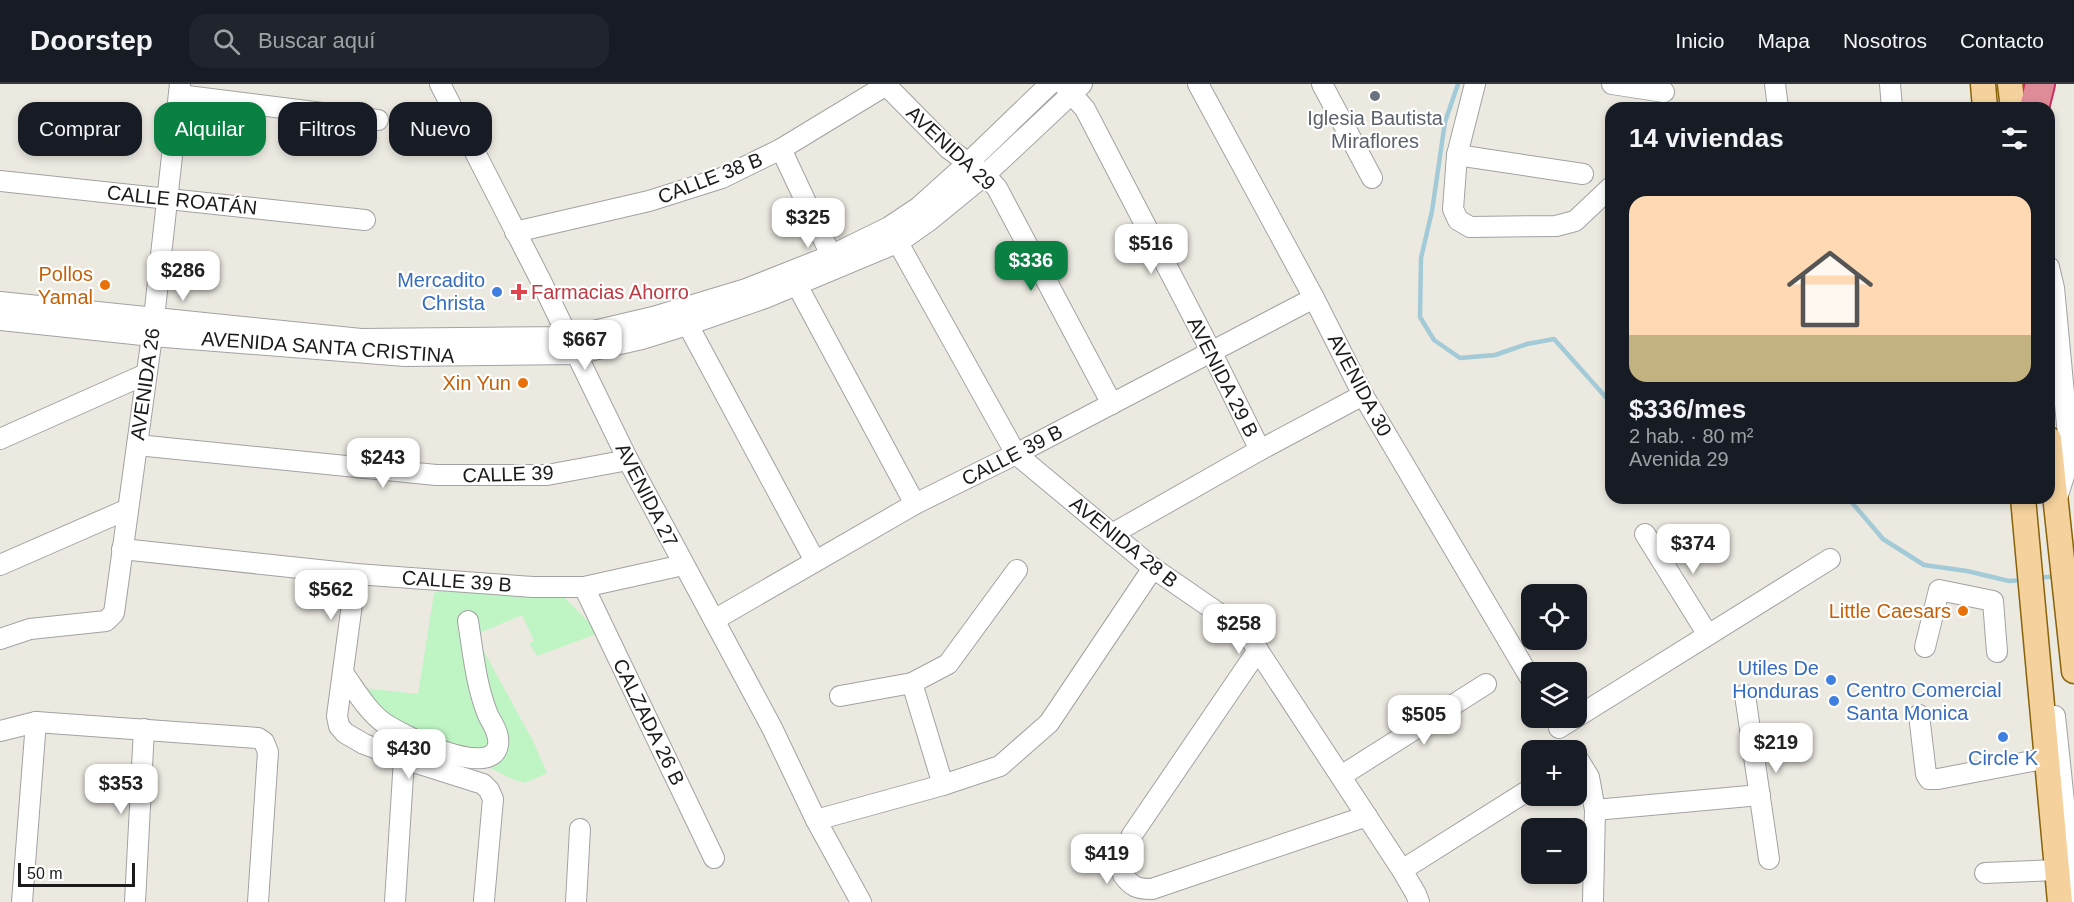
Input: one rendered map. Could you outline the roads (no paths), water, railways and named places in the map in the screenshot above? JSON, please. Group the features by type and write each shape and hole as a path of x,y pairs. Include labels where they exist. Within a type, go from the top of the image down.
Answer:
{"highway":[{"path":"2036,102 2040,84"}],"main road":[{"path":"1983,84 1984,102"},
{"path":"2004,84 2006,102"},
{"path":"2010,84 2012,102"},
{"path":"2055,491 2055,503"},
{"path":"2025,504 2041,543 2048,615 2048,758 2060,902"},
{"path":"2055,504 2041,543 2048,615 2074,671"}],"street":[{"name":"AVENIDA 27","path":"440,84 628,460 772,728 816,820 861,902"},
{"name":"AVENIDA SANTA CRISTINA","path":"894,234 919,207 1050,84"},
{"name":"AVENIDA 30","path":"1198,84 1314,298 1363,395 1521,662"},
{"path":"1322,84 1372,178"},
{"path":"1475,84 1457,155 1453,209 1458,220 1470,227 1556,226 1575,221 1605,193"},
{"path":"1612,84 1664,95"},
{"path":"1775,84 1777,102"},
{"path":"1890,84 1892,102"},
{"path":"1993,84 1995,102"},
{"name":"CALLE 38 B","path":"515,231 649,201 722,178 781,149 887,85"},
{"name":"AVENIDA 29","path":"887,85 949,148 985,175 997,188 1112,404"},
{"name":"AVENIDA SANTA CRISTINA","path":"0,320 153,327 233,325 361,339 572,346 683,317 746,289 793,278 930,220 985,175 1072,87"},
{"name":"AVENIDA 29 B","path":"1072,87 1212,353 1260,450"},
{"path":"179,90 378,120"},
{"name":"AVENIDA 26","path":"0,639 30,629 106,621 114,613 153,327 179,90"},
{"path":"781,149 834,261"},
{"path":"1457,155 1583,174"},
{"name":"CALLE ROATÁN","path":"0,181 365,220"},
{"name":"AVENIDA 28 B","path":"894,234 1016,454 1153,568 1246,632 1402,870 1419,902"},
{"path":"793,278 915,504"},
{"path":"2055,294 2068,371 2070,458 2056,500"},
{"name":"CALLE 39 B","path":"714,620 915,504 1212,353 1314,298"},
{"name":"AVENIDA SANTA CRISTINA","path":"0,302 153,327"},
{"path":"683,317 814,561"},
{"path":"0,439 146,374"},
{"path":"1112,534 1363,395"},
{"name":"CALLE 39","path":"137,445 436,475 547,475 628,460"},
{"path":"2033,504 2041,543"},
{"path":"0,565 128,509"},
{"path":"1645,534 1708,635"},
{"name":"CALLE 39 B","path":"123,549 357,574 533,587 584,587 683,565"},
{"path":"1587,705 1708,635 1830,559"},
{"path":"816,820 943,785 1000,766 1049,723 1153,568"},
{"path":"840,696 912,683 948,664 1017,570"},
{"path":"357,574 343,673 339,726 345,733 364,744 483,784 489,790 493,799 484,900"},
{"name":"CALZADA 26 B","path":"584,587 714,858"},
{"path":"1925,647 1939,590 1993,601 1997,651"},
{"path":"2048,615 2074,897"},
{"path":"343,673 382,722 408,737 456,756 486,757 498,748 499,737 487,712 476,670 468,621"},
{"path":"1258,650 1132,835 1125,850 1123,875 1130,884 1138,889 1152,889 1367,816"},
{"path":"912,683 943,785"},
{"path":"1341,776 1486,684"},
{"path":"1745,695 1769,859"},
{"path":"1919,715 1926,774 1929,779 2048,758"},
{"path":"22,902 36,722"},
{"path":"0,731 36,722 258,738 264,742 268,752 258,902"},
{"path":"135,902 144,729"},
{"path":"395,902 404,759"},
{"path":"1587,774 1594,810 1593,902"},
{"path":"1402,870 1521,795"},
{"path":"1594,810 1760,795"},
{"path":"580,829 576,902 584,902"},
{"path":"1985,873 2058,870"}],"waterway":[{"path":"1458,84 1445,122 1432,211 1421,258 1420,317 1434,340 1460,358 1495,355 1527,344 1554,339 1605,396"},
{"path":"1853,504 1883,539 1924,565 1967,571 2009,581 2024,580"},
{"path":"2038,578 2056,576"}],"place":[{"name":"Iglesia Bautista Miraflores","path":"1375,96"},
{"name":"Pollos Yamal","path":"105,285"},
{"name":"Mercadito Christa","path":"497,292"},
{"name":"Farmacias Ahorro","path":"519,292"},
{"name":"Xin Yun","path":"523,383"},
{"name":"Little Caesars","path":"1963,611"},
{"name":"Utiles De Honduras","path":"1831,680"},
{"name":"Centro Comercial Santa Monica","path":"1834,701"},
{"name":"Circle K","path":"2003,737"}]}
